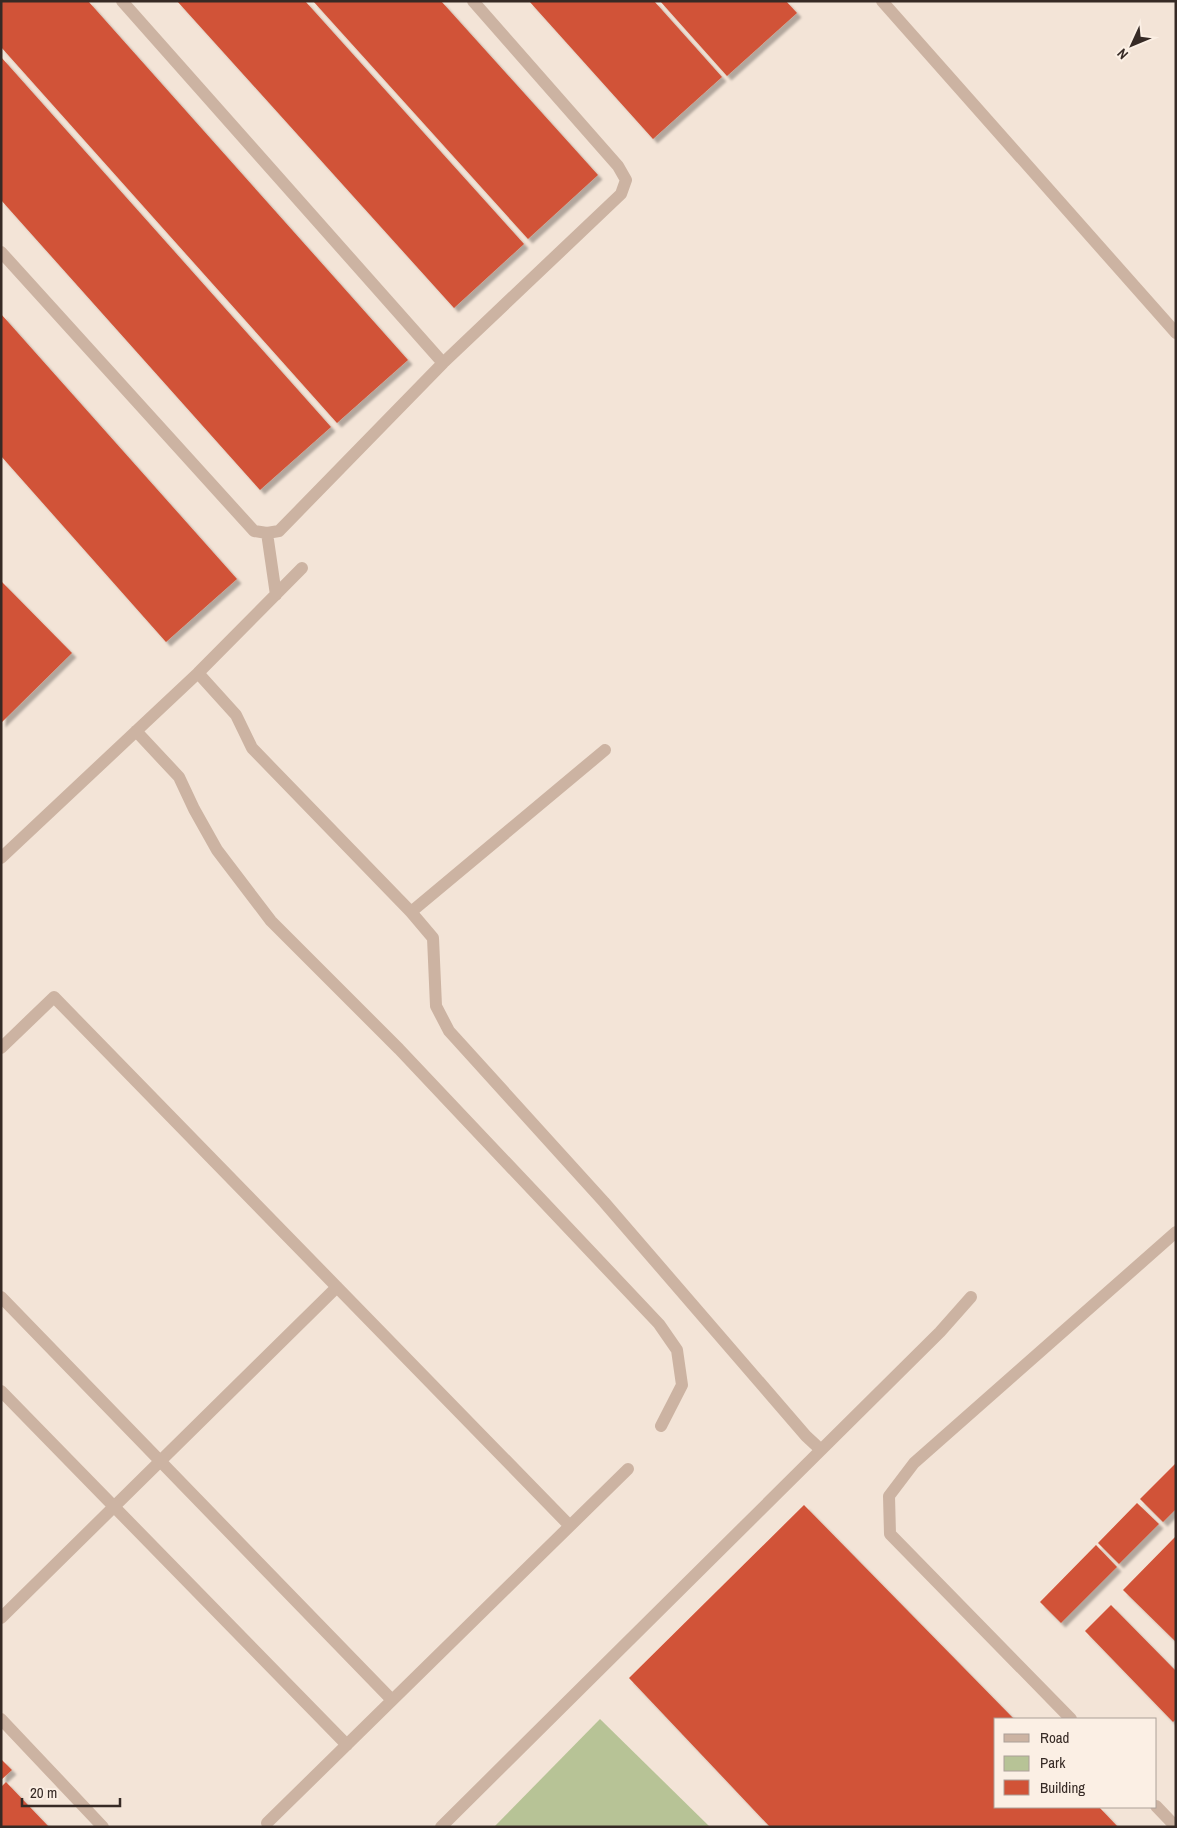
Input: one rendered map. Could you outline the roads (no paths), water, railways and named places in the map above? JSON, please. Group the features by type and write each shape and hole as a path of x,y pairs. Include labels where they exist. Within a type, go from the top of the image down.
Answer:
{"street":[{"path":"122,1 443,363"},
{"path":"1,252 254,531 267,534 279,531 443,363 621,194 626,180 618,166 473,1"},
{"path":"885,2 1176,333"},
{"path":"267,534 276,595"},
{"path":"1,858 198,673 302,568"},
{"path":"198,673 236,715 252,748 269,768 411,912 433,938 436,1006 449,1030 604,1202 806,1436 820,1449"},
{"path":"136,731 179,777 217,850 271,921 399,1049 658,1324 677,1350 682,1385 661,1426"},
{"path":"411,912 605,750"},
{"path":"1,1048 54,997 569,1525"},
{"path":"1070,1718 890,1534 889,1496 914,1463 1176,1232"},
{"path":"1,1618 337,1286"},
{"path":"1,1297 392,1700"},
{"path":"441,1827 940,1332 971,1297"},
{"path":"1,1391 347,1744"},
{"path":"268,1823 628,1469"},
{"path":"1,1719 103,1827"},
{"path":"1157,1807 1176,1827"}]}
